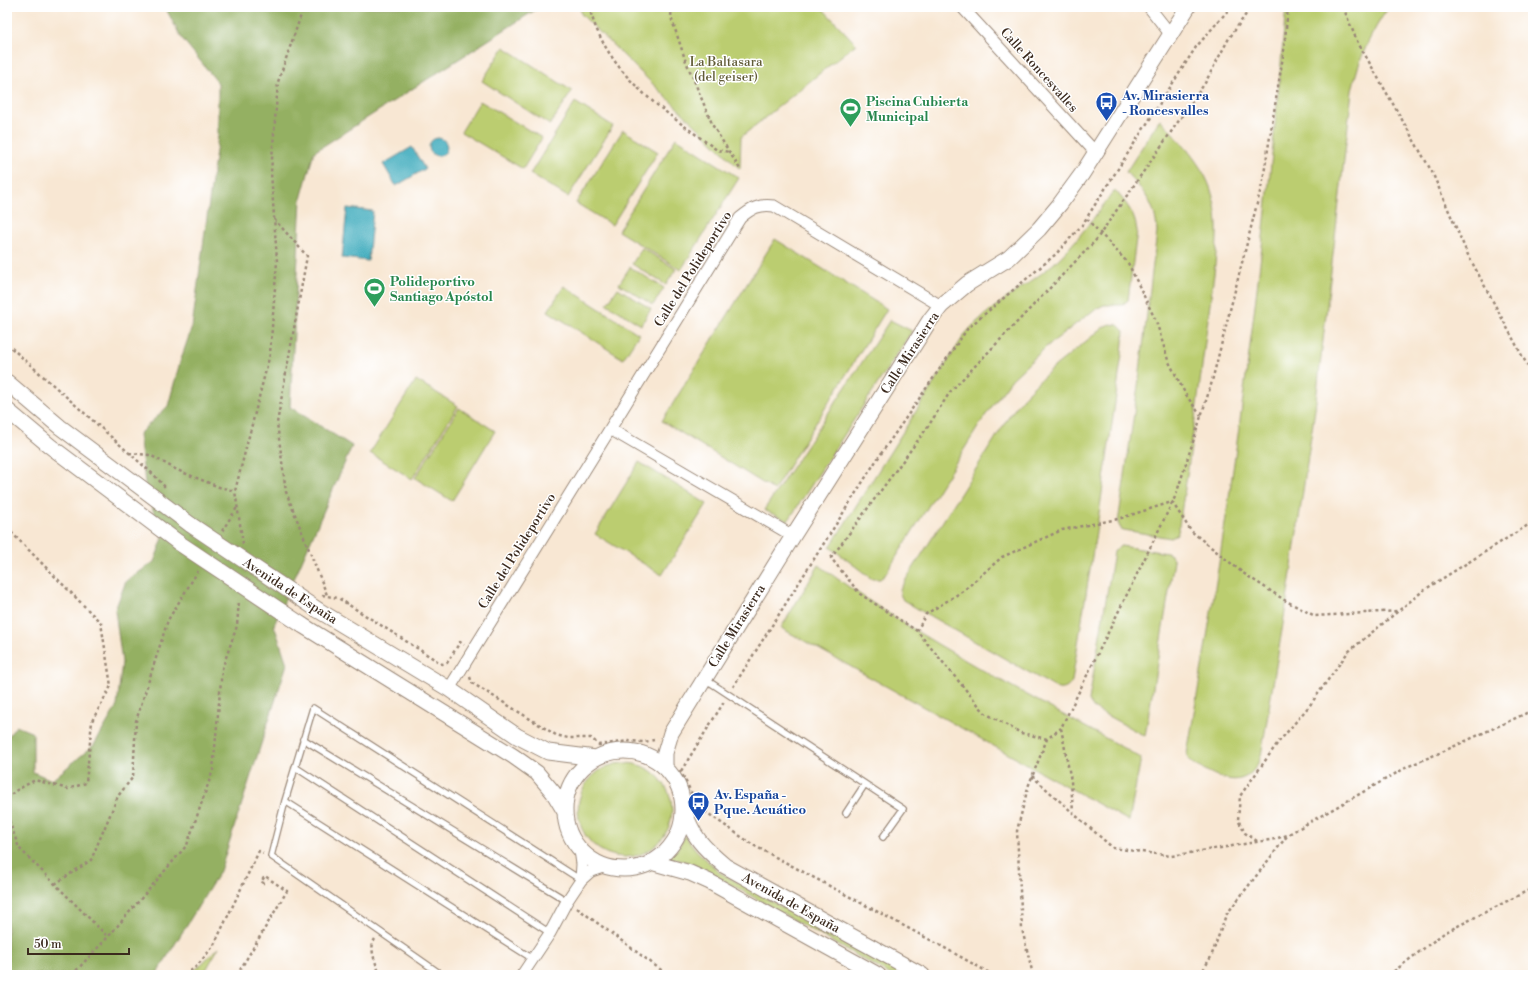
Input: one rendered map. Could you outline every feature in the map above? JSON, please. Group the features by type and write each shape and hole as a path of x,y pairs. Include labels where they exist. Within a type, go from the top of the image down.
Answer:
{"main road":[{"name":"Calle Mirasierra","path":"671,766 665,753 671,733 793,536 930,320 941,306 967,284 1009,258 1060,204 1096,153 1188,7"},
{"name":"Avenida de España","path":"7,382 60,427 191,525 318,610 449,689 517,736 548,752 596,758"},
{"name":"Avenida de España","path":"7,410 50,446 180,543 302,625 513,756 537,773 565,812"},
{"name":"Calle Mirasierra","path":"641,753 655,747 671,733"},
{"path":"625,751 641,753 671,766 674,779 681,792 683,806 682,823 676,839 665,852 651,862 632,868 618,869 606,866 592,860 580,850 572,838 567,826 565,812 568,791 579,772 596,758 610,752 625,751"},
{"name":"Avenida de España","path":"683,806 688,824 705,850 725,866 922,975"},
{"name":"Avenida de España","path":"651,862 690,873 710,882 878,975"}],"street":[{"name":"Calle Roncesvalles","path":"962,7 1096,153"},
{"path":"1149,7 1171,35"},
{"name":"Calle del Polideportivo","path":"449,689 740,218 750,209 764,205 774,206 941,306"},
{"path":"610,429 793,536"},
{"path":"580,850 582,880"},
{"path":"522,975 550,933 567,901 582,880 591,870 606,866"}],"lane":[{"path":"704,679 903,809 883,837"},
{"path":"442,975 271,856 285,801 313,708 582,880"},
{"path":"303,739 567,901"},
{"path":"295,767 550,933"},
{"path":"846,813 865,784"},
{"path":"285,801 532,958"}],"path":[{"path":"244,550 236,491 270,354 277,261 271,172 278,82 301,15 302,7"},
{"path":"589,7 593,24 608,52 626,77 648,98 716,150 730,152"},
{"path":"672,7 671,16 685,59 713,126 740,169"},
{"path":"681,771 876,461 968,328 1056,254 1082,226 1196,47 1231,7"},
{"path":"1047,739 1021,733 985,713 917,631 860,594 832,558 927,428 950,392 1100,234 1205,83 1228,40 1251,7"},
{"path":"1033,975 1022,929 1017,831 1028,787 1047,739 1061,728 1176,495 1211,386 1263,180 1284,50 1288,7"},
{"path":"1343,7 1357,41 1432,172 1467,253 1533,376"},
{"path":"274,219 307,256 277,423 286,492 327,596"},
{"path":"1087,219 1128,263 1156,322 1168,360 1186,395 1201,416"},
{"path":"7,344 156,476 165,487"},
{"path":"129,453 150,455 177,470 219,487 236,491"},
{"path":"917,631 926,614 963,591 1002,557 1062,530 1118,519 1172,502"},
{"path":"1172,502 1191,531 1243,573 1286,601 1315,616 1398,611"},
{"path":"221,533 238,506"},
{"path":"1257,842 1245,833 1238,820 1240,796 1277,744 1310,705 1348,652 1424,590 1533,522"},
{"path":"7,528 100,623 111,686 92,722 86,783 68,789 35,780 15,791 7,798"},
{"path":"55,884 91,860 118,796 132,777 136,721 168,620 201,566"},
{"path":"316,594 338,598 442,664 447,663 460,642 473,650"},
{"path":"72,975 108,937 187,845 213,770 222,669 237,626 240,596"},
{"path":"474,670 470,677 472,683 556,735 568,738 591,738 599,745 628,741 653,741 662,729 671,733"},
{"path":"1032,776 1113,848 1171,856 1287,836 1409,766 1533,710"},
{"path":"1061,728 1071,781 1073,812"},
{"path":"671,766 681,771 694,799 704,810 753,845 993,975"},
{"path":"7,815 19,848 108,937"},
{"path":"1200,975 1211,957 1226,915 1287,836"},
{"path":"185,975 197,966 214,945 259,851 271,856"},
{"path":"237,975 287,891 265,876 261,882 266,884"},
{"path":"1389,975 1444,933 1533,888"},
{"path":"567,901 668,975"},
{"path":"380,932 373,942 373,952 380,975"}],"green space":[{"path":"165,7 540,7 314,152 301,199 290,407 352,446 274,625 287,664 220,871 156,975 7,975 7,738 16,726 33,733 33,772 52,780 94,745 117,706 122,662 115,610 126,581 154,562 163,538 146,491 139,434 168,406 180,362 192,327 218,136 218,83 181,37"},
{"name":"La Baltasara (del geiser)","path":"580,7 821,7 856,44 741,137 740,169 581,14"},
{"path":"1286,7 1389,7 1376,26 1366,47 1358,68 1352,91 1315,409 1287,600 1261,756 1251,773 1238,780 1222,778 1196,766 1189,760 1187,754 1230,494 1249,355 1273,146"},
{"path":"504,47 572,91 550,125 482,81"},
{"path":"480,101 542,138 523,169 461,132"},
{"path":"575,102 613,126 568,197 530,174"},
{"path":"1160,119 1190,153 1203,172 1215,203 1217,223 1214,274 1190,458 1178,532 1177,535 1171,538 1124,530 1121,529 1118,523 1139,379 1157,232 1154,214 1148,199 1126,172"},
{"path":"623,130 658,152 612,225 576,203"},
{"path":"676,138 739,178 681,270 618,231"},
{"path":"1115,190 1132,214 1137,231 1128,300 1122,305 1104,305 1094,310 1046,347 1012,379 985,416 885,575 880,579 872,579 830,547 965,334 974,324 996,306 1041,274 1061,257"},
{"path":"775,239 887,309 774,490 662,421"},
{"path":"642,248 676,269 666,285 632,264"},
{"path":"630,267 664,288 653,305 619,284"},
{"path":"564,286 639,334 623,359 548,311"},
{"path":"618,288 651,309 641,325 607,304"},
{"path":"890,320 912,331 788,521 764,510"},
{"path":"1110,324 1118,325 1124,331 1122,354 1100,507 1072,681 1066,688 1058,689 903,600 900,594 900,589 1010,415 1027,393 1054,367 1105,326"},
{"path":"416,380 458,406 412,479 370,453"},
{"path":"459,408 495,431 452,501 415,478"},
{"path":"639,462 707,504 662,575 595,534"},
{"path":"1121,546 1167,553 1171,555 1174,561 1145,736 1093,708 1089,700 1114,552"},
{"path":"819,565 857,593 936,643 1141,758 1129,821 781,628"},
{"path":"616,763 634,763 643,766 659,776 669,792 672,801 672,819 669,828 659,844 643,854 634,857 616,857 607,854 591,844 581,828 578,819 578,801 581,792 591,776 607,766"},
{"path":"685,836 696,850 719,872 904,975 891,975 716,876 688,862 668,858 678,848"},
{"path":"219,947 203,975 190,975"}],"water":[{"path":"438,138 444,141 447,147 444,153 438,156 432,153 429,147 432,141"},
{"path":"412,147 425,169 396,186 383,164"},
{"path":"347,208 373,211 368,261 342,258"}],"place":[{"name":"Av. Mirasierra - Roncesvalles","path":"1107,122"},
{"name":"Piscina Cubierta Municipal","path":"850,128"},
{"name":"Polideportivo Santiago Apóstol","path":"374,308"},
{"name":"Av. España - Pque. Acuático","path":"699,822"}]}
